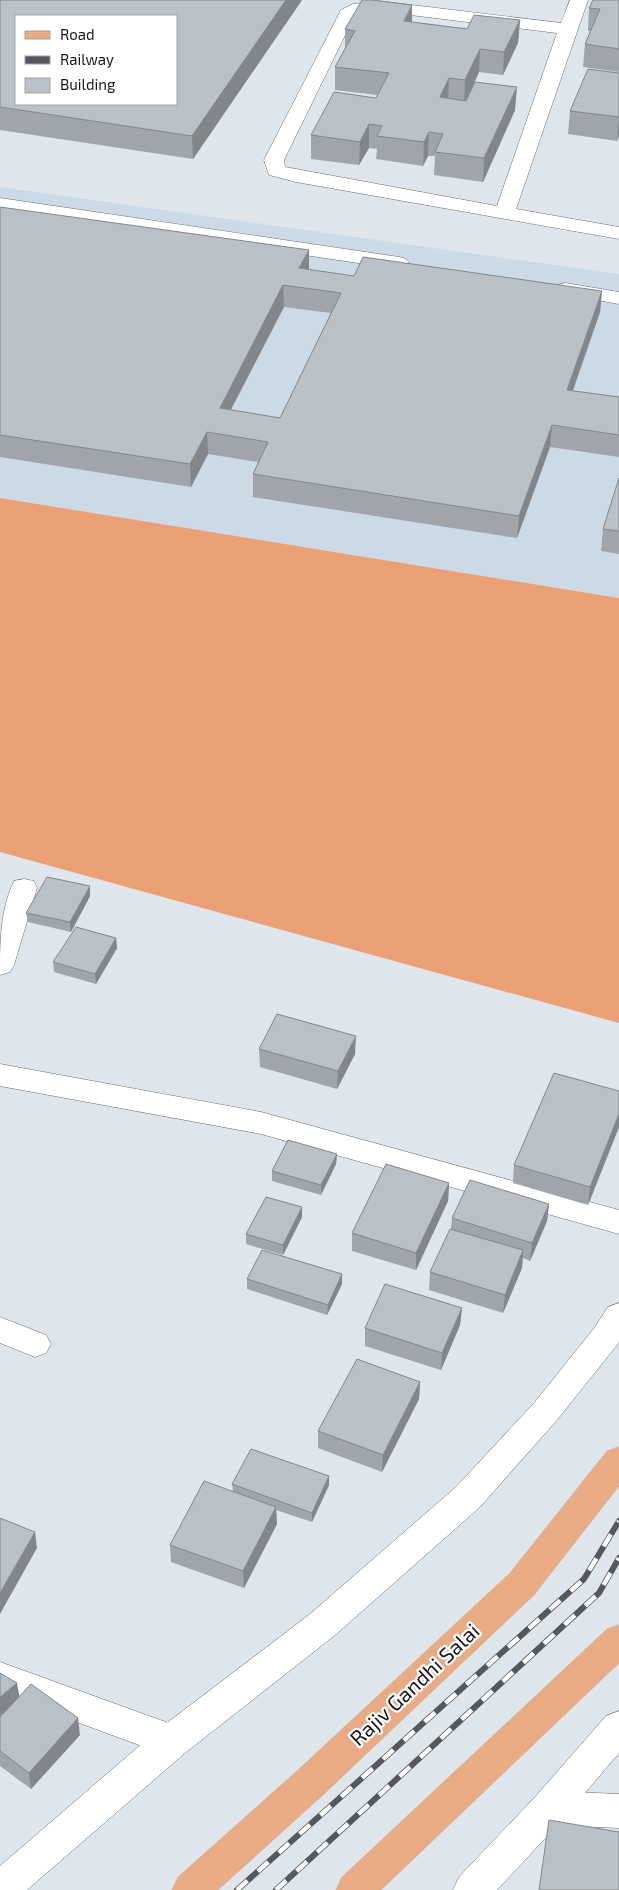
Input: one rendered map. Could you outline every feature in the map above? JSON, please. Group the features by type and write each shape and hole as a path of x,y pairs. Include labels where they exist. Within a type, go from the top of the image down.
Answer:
{"main road":[{"name":"Rajiv Gandhi Salai","path":"191,1890 311,1782 522,1584 619,1461"},
{"path":"356,1890 619,1640"}],"street":[{"path":"505,212 579,0"},
{"path":"568,29 378,6 359,8 347,14 274,160 276,171 619,233"},
{"path":"0,204 413,266"},
{"path":"550,287 619,298"},
{"path":"0,965 24,888"},
{"path":"0,1076 261,1123 619,1222"},
{"path":"0,1890 172,1741 322,1625 468,1497 546,1410 606,1336 619,1316"},
{"path":"0,1330 35,1344"},
{"path":"0,1678 172,1741"},
{"path":"472,1890 549,1808 619,1727"},
{"path":"549,1808 619,1811"}],"shaded area":[{"path":"0,187 619,274 619,598 0,498"},
{"path":"0,498 619,598 619,1023 0,852"}],"building":[{"path":"0,0 286,0 192,136 0,107"},
{"path":"362,0 412,5 404,21 467,29 474,15 520,20 504,52 480,49 465,80 449,78 440,97 466,101 475,82 517,87 484,158 435,152 443,134 429,132 424,142 377,136 382,126 369,124 360,142 311,135 334,92 376,98 389,73 335,67 355,31 345,29"},
{"path":"593,0 619,0 619,49 585,44 600,9 589,8"},
{"path":"588,69 619,73 619,117 570,111"},
{"path":"0,207 309,250 299,268 354,276 363,257 602,291 567,390 619,397 619,435 552,425 519,516 253,474 268,442 207,432 190,464 0,435","holes":["283,285 341,293 280,418 220,408"]},
{"path":"619,478 619,531 603,529"},
{"path":"47,877 90,886 70,922 26,913"},
{"path":"76,927 116,938 95,974 53,962"},
{"path":"277,1014 356,1036 338,1071 259,1049"},
{"path":"554,1073 619,1091 619,1114 590,1187 514,1165"},
{"path":"288,1140 337,1154 321,1185 272,1171"},
{"path":"386,1164 449,1183 416,1253 352,1233"},
{"path":"470,1180 549,1204 532,1243 452,1218"},
{"path":"266,1197 302,1207 283,1245 246,1234"},
{"path":"450,1229 523,1250 505,1295 430,1272"},
{"path":"262,1250 342,1274 328,1305 247,1279"},
{"path":"385,1284 462,1308 442,1353 365,1328"},
{"path":"357,1359 420,1382 383,1455 318,1431"},
{"path":"251,1449 329,1476 312,1513 232,1484"},
{"path":"204,1481 276,1507 243,1571 170,1545"},
{"path":"0,1518 35,1532 0,1593"},
{"path":"0,1673 17,1683 0,1697"},
{"path":"31,1684 78,1718 29,1773 0,1751 0,1717"},
{"path":"549,1820 619,1832 619,1890 539,1890"}],"railway":[{"path":"237,1890 584,1579 619,1521"},
{"path":"276,1890 599,1593 619,1558"}]}
